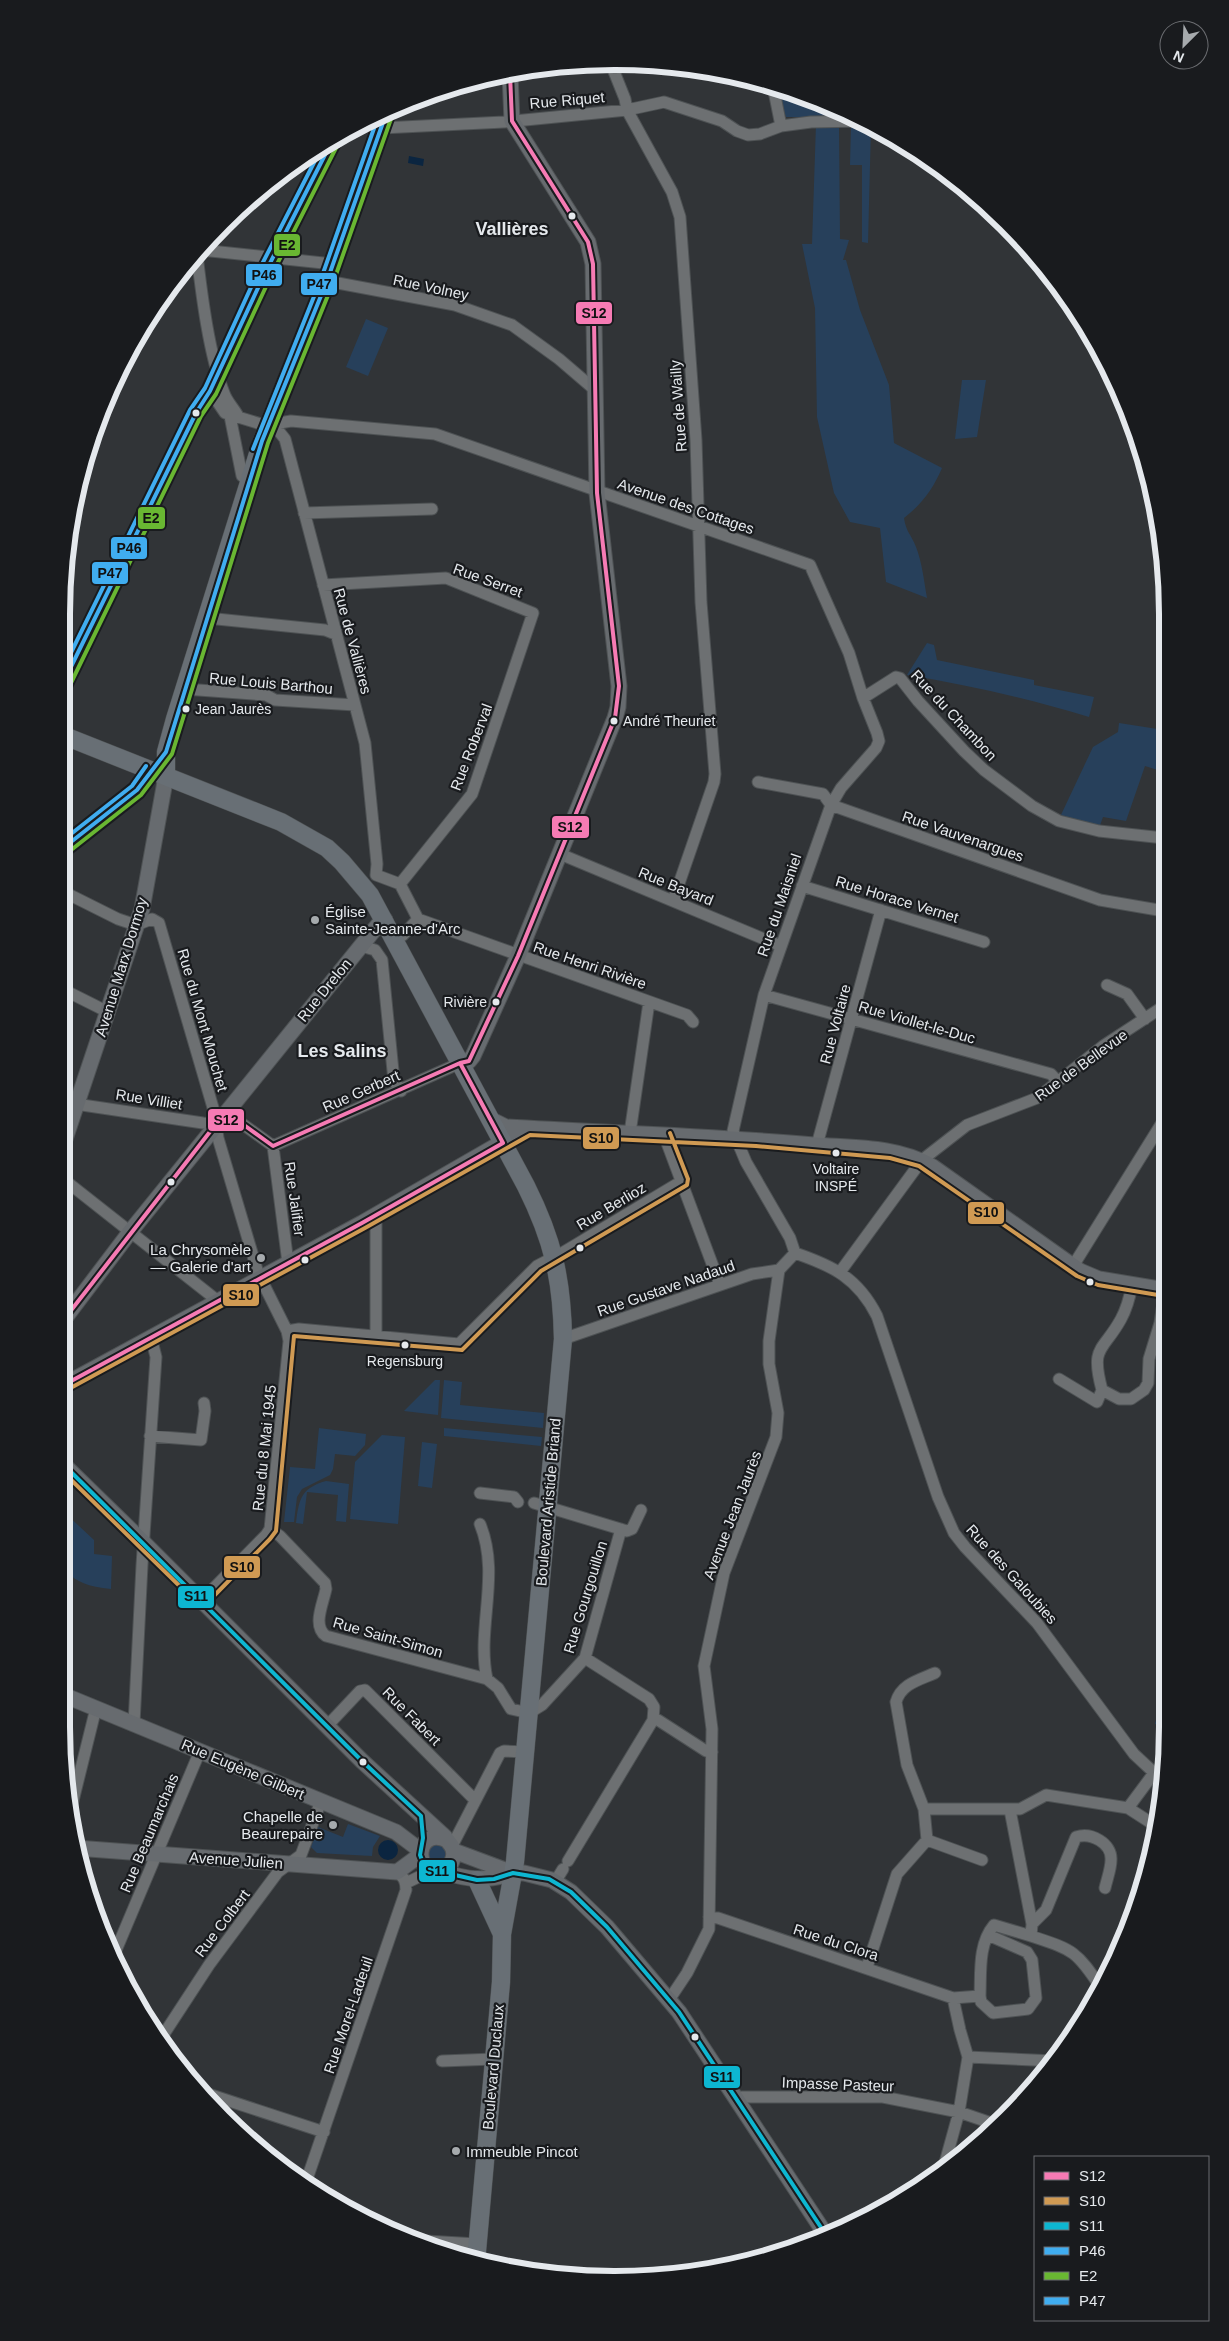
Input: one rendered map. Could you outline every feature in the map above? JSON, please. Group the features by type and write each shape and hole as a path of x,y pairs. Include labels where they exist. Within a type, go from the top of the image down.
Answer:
{"main road":[{"path":"460,1063 469,1061 473,1056 518,956 615,718 619,702 619,686 596,490 593,271 590,248 512,121 510,80"},
{"name":"Avenue Marx Dormoy","path":"70,1125 136,925 147,914 159,773 250,480 268,425 327,282 384,121"},
{"path":"70,670 196,413 219,373 273,258 326,153"},
{"name":"Boulevard Aristide Briand","path":"70,738 159,773 282,816 369,879 385,920 541,1214 555,1256 562,1298 563,1339 541,1504 529,1713 513,1872"},
{"name":"Rue Drelon","path":"70,1311 216,1124 378,925 385,920"},
{"path":"492,1120 506,1127 528,1129 738,1139 892,1152 922,1160 1072,1266 1100,1279 1159,1289"},
{"path":"70,1379 376,1215 528,1129"},
{"path":"70,1471 328,1725 362,1761 451,1846 452,1862 449,1866 437,1870"},
{"name":"Rue Eugène Gilbert","path":"70,1698 396,1832 421,1850"},
{"path":"420,1816 421,1850 424,1865 477,1880 494,1879 513,1872"},
{"path":"402,1877 426,1841 436,1837 451,1846 513,1872 538,1876 562,1871 571,1892 606,1927 669,2000 823,2230"},
{"name":"Avenue Julien","path":"84,1849 289,1864 402,1877"},
{"name":"Boulevard Duclaux","path":"477,2253 494,2059 502,1934 513,1872"},
{"path":"477,1880 502,1934"}],"street":[{"name":"Rue de Wailly","path":"614,70 626,99 627,110 672,192 680,217 700,526 701,602 715,762 714,782 673,901"},
{"path":"775,95 781,126 811,122 846,122"},
{"name":"Rue Riquet","path":"385,121 512,121 627,110 664,102 722,121 748,135 760,134 781,126"},
{"path":"209,251 333,264"},
{"path":"198,263 211,342 224,394 234,416 242,476 250,480"},
{"name":"Rue Volney","path":"327,282 454,305 512,325 560,359 594,390"},
{"path":"211,342 219,344 234,340"},
{"path":"210,391 220,408 234,416 268,425"},
{"name":"Avenue des Cottages","path":"268,425 291,421 435,434 810,565 848,652 863,698"},
{"name":"Rue de Vallières","path":"268,425 277,429 285,439 355,705 367,758 377,864 369,879"},
{"path":"304,513 432,509"},
{"name":"Rue Serret","path":"323,585 446,578 533,613 518,659"},
{"path":"207,618 325,630 335,634"},
{"name":"Rue Roberval","path":"400,884 472,794 518,659"},
{"name":"Rue du Chambon","path":"863,698 896,677 900,678 918,701 964,751 984,770 1032,806 1059,821 1099,831 1159,837"},
{"name":"Rue Louis Barthou","path":"185,688 266,695 275,700 355,705"},
{"name":"Rue du Maisniel","path":"738,1139 733,1131 764,995 802,886 831,805 841,788 872,754 879,741 863,698"},
{"path":"70,843 159,773"},
{"name":"Rue Vauvenargues","path":"758,782 824,794 831,805 1100,900 1159,910"},
{"name":"Rue Bayard","path":"560,854 660,898 673,901 781,946"},
{"path":"369,879 400,884 418,919 403,936 395,939"},
{"name":"Rue Horace Vernet","path":"802,886 984,942"},
{"path":"70,896 118,919 136,925"},
{"name":"Rue Voltaire","path":"817,1145 881,910"},
{"name":"Rue du Mont Mouchet","path":"147,914 159,923 162,931 216,1124 218,1138 260,1278"},
{"name":"Rue Henri Rivière","path":"418,919 686,1015 693,1022"},
{"path":"361,946 376,950 382,960 394,1081 401,1091"},
{"path":"1107,984 1127,994 1145,1018"},
{"path":"70,993 108,1012"},
{"name":"Rue Viollet-le-Duc","path":"764,995 1051,1074 1058,1082"},
{"path":"630,1133 649,1002"},
{"name":"Rue de Bellevue","path":"840,1272 922,1160 967,1126 1025,1105 1038,1098 1103,1046 1159,1009"},
{"name":"Rue Gerbert","path":"273,1146 401,1091 460,1063"},
{"name":"Rue Villiet","path":"70,1103 216,1124"},
{"name":"Rue Jalifier","path":"216,1124 229,1119 237,1120 273,1146 288,1263"},
{"path":"1072,1266 1159,1128"},
{"path":"664,1135 720,1285"},
{"path":"738,1139 746,1162 790,1238 795,1253 779,1270"},
{"name":"Rue Berlioz","path":"287,1330 299,1329 459,1344 537,1266 682,1181"},
{"path":"70,1184 218,1301"},
{"path":"376,1215 376,1337"},
{"name":"Rue des Galoubies","path":"795,1253 822,1262 840,1272 868,1299 876,1316 938,1497 954,1533 965,1548 1037,1623 1134,1754 1157,1775"},
{"name":"Rue Gustave Nadaud","path":"563,1339 756,1273 779,1270"},
{"name":"Avenue Jean Jaurès","path":"669,2000 704,1941 708,1930 712,1729 704,1666 724,1573 776,1437 778,1413 768,1352 779,1270"},
{"name":"Rue du 8 Mai 1945","path":"202,1600 270,1529 289,1342 287,1330 260,1278"},
{"path":"1059,1379 1097,1402 1102,1390 1097,1362 1098,1352 1121,1319 1132,1285"},
{"path":"1102,1390 1119,1399 1130,1399 1144,1390 1149,1377 1149,1359 1159,1326"},
{"path":"134,1724 156,1357 152,1337"},
{"path":"150,1436 202,1440 204,1403"},
{"path":"480,1493 514,1497 518,1502"},
{"path":"541,1504 621,1529"},
{"name":"Rue Gourgouillon","path":"529,1713 542,1705 585,1658 621,1529 628,1531 632,1529 641,1510"},
{"path":"480,1524 485,1536 489,1568 483,1660 487,1679 498,1688 511,1709 529,1713"},
{"name":"Rue Saint-Simon","path":"270,1529 280,1536 325,1583 318,1626 320,1632 326,1636 487,1679"},
{"path":"562,1871 653,1720 654,1707 649,1698 585,1658"},
{"path":"867,1967 897,1874 927,1840 924,1809 907,1765 896,1702 903,1688 936,1673"},
{"name":"Rue Fabert","path":"328,1725 360,1691 365,1690 475,1800"},
{"path":"75,1794 96,1708"},
{"path":"653,1720 658,1720 706,1751 712,1752"},
{"name":"Rue Beaumarchais","path":"117,1948 200,1751"},
{"path":"451,1846 500,1753 504,1751 525,1752"},
{"path":"1128,1808 1154,1773"},
{"path":"924,1809 1020,1810 1046,1795 1128,1808 1151,1822"},
{"name":"Rue Colbert","path":"165,2033 209,1965 278,1872 301,1855 321,1801"},
{"path":"1010,1810 1032,1924 1031,1936"},
{"path":"1032,1924 1046,1910 1076,1838 1084,1835 1095,1838 1106,1846 1111,1858 1105,1888"},
{"path":"927,1840 982,1860"},
{"path":"402,1877 437,1870"},
{"name":"Rue Morel-Ladeuil","path":"308,2176 406,1890 402,1877"},
{"name":"Rue du Clora","path":"709,1917 867,1967 954,1998"},
{"path":"988,1935 1027,1952 1032,1960 1036,1998 1028,2009 993,2013 981,2002 980,1996 981,1957 988,1935 994,1926 1067,1948 1078,1956 1095,1981"},
{"path":"945,2158 959,2112 968,2057 960,2030 954,1998 980,1996"},
{"path":"968,2057 1044,2060"},
{"path":"442,2060 494,2059"},
{"path":"214,2096 324,2132"},
{"name":"Impasse Pasteur","path":"736,2099 742,2097 883,2097 959,2112 989,2122"},
{"path":"438,2242 477,2244"}],"shaded area":[{"path":"778,96 836,117 786,117"},
{"path":"816,124 839,124 840,239 849,240 843,260 846,260 860,310 889,385 894,443 942,468 926,496 904,518 920,559 927,598 886,582 880,528 850,522 834,493 817,417 815,308 802,244 812,244"},
{"path":"851,125 853,125 871,134 868,243 862,242 862,165 850,165"},
{"path":"409,156 424,159 423,166 408,163"},
{"path":"366,319 388,328 368,376 346,367"},
{"path":"962,380 986,380 977,437 955,439"},
{"path":"927,643 934,645 937,660 1034,680 1034,685 1094,697 1089,717 999,693 907,675"},
{"path":"1119,723 1159,729 1159,770 1145,766 1126,821 1103,817 1099,828 1060,817 1093,747 1118,732"},
{"path":"435,1380 440,1380 438,1415 404,1411"},
{"path":"444,1380 462,1382 460,1405 544,1413 543,1428 441,1418"},
{"path":"319,1428 366,1434 365,1445 355,1456 335,1454 333,1469 330,1475 302,1489 297,1497 294,1522 284,1522 290,1467 315,1469"},
{"path":"444,1428 542,1437 541,1446 444,1436"},
{"path":"382,1435 405,1437 398,1524 350,1519 355,1462"},
{"path":"422,1442 437,1444 432,1488 418,1486"},
{"path":"326,1481 349,1484 346,1522 336,1521 338,1495 307,1492 303,1524 296,1523 298,1507 306,1491"},
{"path":"70,1518 94,1540 94,1554 112,1556 111,1589 92,1586 79,1581 70,1574"},
{"path":"244,1563 248,1567 220,1595 216,1591"},
{"path":"1159,1708 1159,1725 1155,1724"},
{"path":"348,1824 380,1836 373,1847 372,1856 317,1853 311,1847 318,1827 343,1837"},
{"path":"388,1840 395,1843 398,1850 395,1857 388,1860 381,1857 378,1850 381,1843"},
{"path":"433,1845 441,1845 446,1850 444,1861 433,1863 428,1858 428,1850"}],"transit line":[{"name":"S12","path":"70,1312 216,1124 229,1119 237,1120 273,1146 460,1063 469,1061 518,956 615,718 619,686 597,493 593,264 588,242 512,121 510,80"},
{"name":"E2","path":"70,851 141,795 172,754 268,443 333,283 391,118"},
{"name":"P46","path":"70,843 137,790 166,752 262,441 327,281 383,122"},
{"name":"P47","path":"253,449 321,279 375,126"},
{"name":"E2","path":"70,685 201,416 216,394 270,278 337,146"},
{"name":"P46","path":"70,669 196,413 210,391 264,275 326,153"},
{"name":"P47","path":"70,655 190,410 205,388 258,272 315,160"},
{"name":"P47","path":"70,835 132,786 146,766"},
{"name":"S12","path":"70,1382 362,1223 503,1143 460,1063"},
{"name":"S10","path":"70,1479 198,1604 205,1605 276,1531 294,1336 462,1350 541,1271 687,1185 688,1179 670,1133"},
{"name":"S10","path":"70,1388 365,1228 530,1135 756,1146 890,1158 919,1166 1077,1276 1098,1285 1159,1295"},
{"name":"S11","path":"70,1471 362,1761 421,1816 423,1838 420,1855 424,1865 433,1870 477,1880 494,1879 513,1873 549,1879 571,1892 607,1927 679,2012 823,2230"}],"place":[{"name":"Jean Jaurès","path":"186,709"},
{"name":"André Theuriet","path":"614,721"},
{"name":"Église Sainte-Jeanne-d'Arc","path":"315,920"},
{"name":"Rivière","path":"496,1002"},
{"name":"Voltaire INSPÉ","path":"836,1153"},
{"name":"La Chrysomèle — Galerie d'art","path":"261,1258"},
{"name":"Regensburg","path":"405,1345"},
{"name":"Chapelle de Beaurepaire","path":"333,1825"},
{"name":"Immeuble Pincot","path":"456,2151"}],"district":[{"name":"Vallières","path":"512,229"},
{"name":"Les Salins","path":"342,1051"}]}
